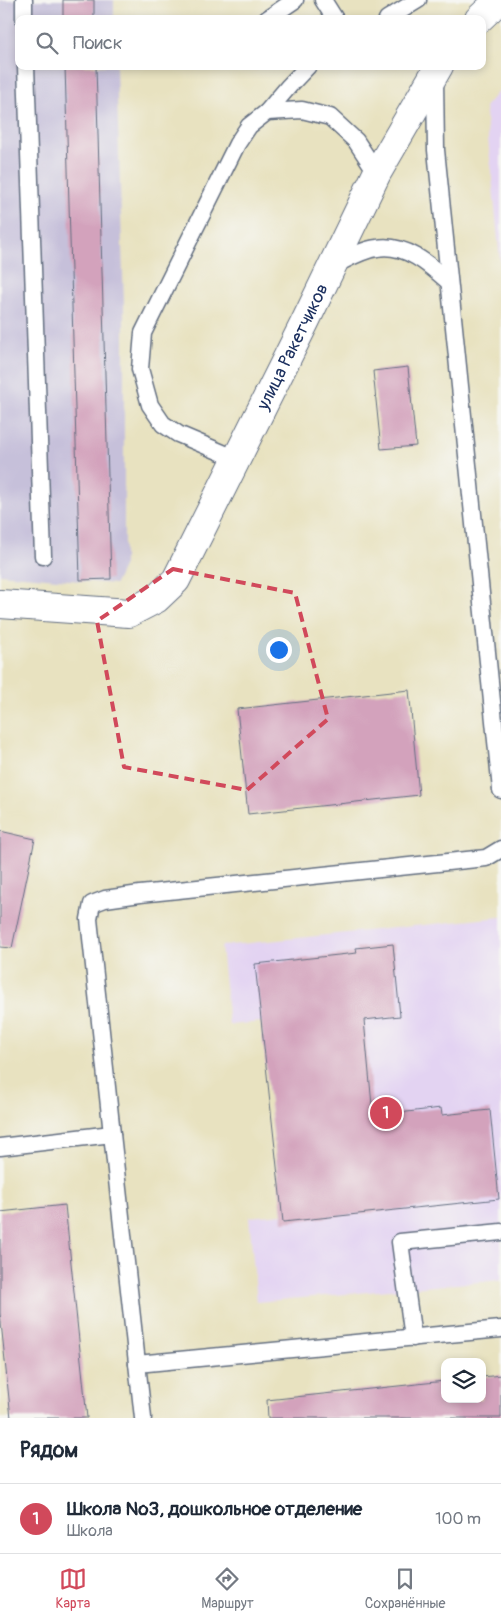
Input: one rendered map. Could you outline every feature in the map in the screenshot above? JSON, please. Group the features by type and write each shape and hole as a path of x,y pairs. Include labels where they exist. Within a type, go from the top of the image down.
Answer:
{"street":[{"path":"483,15 499,0"},
{"name":"улица Ракетчиков","path":"0,604 129,612 156,599 176,580 377,173 436,70"}],"lane":[{"path":"24,0 24,15"},
{"path":"273,15 295,0"},
{"path":"323,0 332,15"},
{"path":"394,15 418,0"},
{"path":"26,70 43,556"},
{"path":"237,459 178,434 163,424 150,406 140,369 143,333 237,144 249,126 267,112 304,70"},
{"path":"437,70 436,150 501,790"},
{"path":"267,112 302,110 330,117 356,141 377,173"},
{"path":"331,267 360,253 378,247 400,249 426,262 449,282"},
{"path":"143,1418 89,919 92,904 105,899 153,893 486,858 501,849"},
{"path":"0,1147 112,1134"},
{"path":"413,1338 400,1242 501,1232"},
{"path":"137,1364 501,1329"}],"highlighted area":[{"path":"173,569 295,593 328,719 247,790 124,767 97,621"}],"shaded area":[{"path":"0,0 114,0 114,15 15,15 15,70 116,70 124,303 124,565 115,584 0,574"},
{"path":"501,88 501,270 485,107"},
{"path":"501,917 501,1280 257,1302 249,1217 282,1214 261,1022 229,1025 221,946"}],"building":[{"path":"63,0 94,0 94,15 63,15"},
{"path":"65,70 96,70 111,579 80,580"},
{"path":"408,367 416,446 381,449 373,371"},
{"path":"409,690 419,795 248,814 237,709"},
{"path":"0,831 35,839 12,948 0,947"},
{"path":"393,944 400,1016 364,1020 373,1116 441,1108 442,1115 490,1110 499,1199 283,1222 255,964 357,953 356,948"},
{"path":"65,1205 87,1418 11,1418 0,1313 0,1212"},
{"path":"501,1375 501,1418 268,1418 267,1400 441,1381 441,1403 486,1403 486,1377"}],"place":[{"name":"Школа №3, дошкольное отделение","path":"386,1113"}]}
